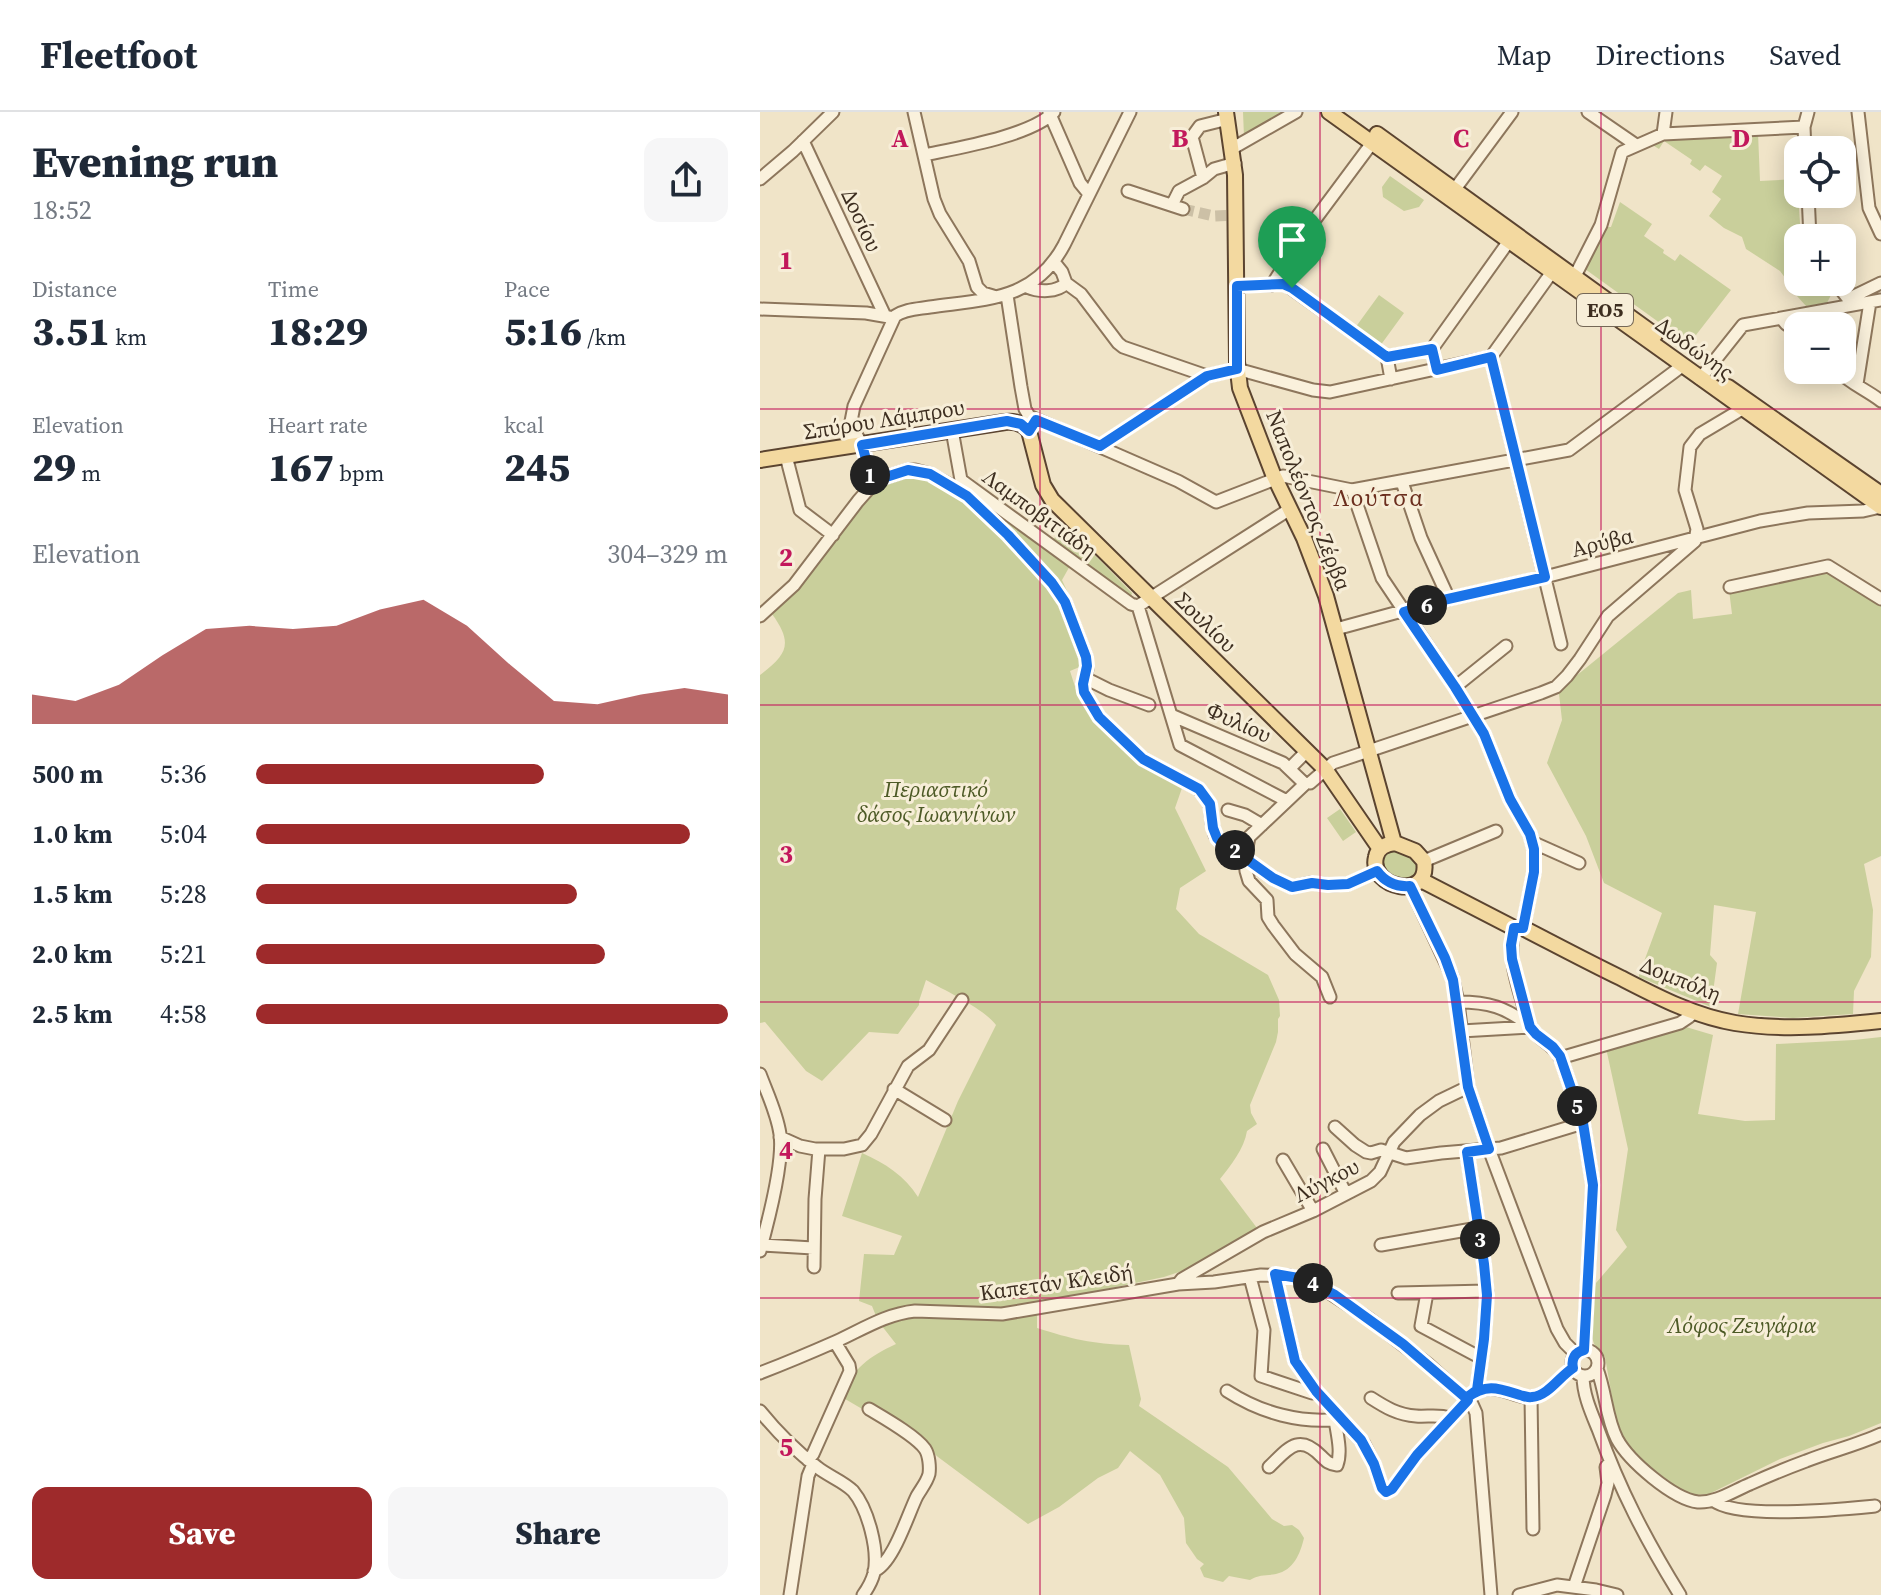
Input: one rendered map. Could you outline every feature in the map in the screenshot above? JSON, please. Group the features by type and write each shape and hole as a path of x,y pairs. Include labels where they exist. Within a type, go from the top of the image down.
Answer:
{"main road":[{"name":"Δωδώνης","path":"1329,112 1682,366 1703,375 1881,494"},
{"name":"Δωδώνης","path":"1345,112 1575,276 1742,409 1880,507"},
{"name":"Ναπολέοντος Ζέρβα","path":"1227,116 1234,156 1237,369 1240,388 1275,479 1304,538 1326,596 1394,843"},
{"path":"1016,422 1032,425"},
{"name":"Σπύρου Λάμπρου","path":"760,460 1016,422"},
{"name":"Σουλίου","path":"1032,425 1043,485 1049,496 1145,602 1325,769 1380,849"},
{"path":"1394,843 1419,854 1420,875 1393,884 1382,878 1375,861 1380,849 1394,843"},
{"name":"Δομπόλη","path":"1420,875 1517,920 1518,928 1694,1012 1731,1022 1767,1026 1824,1027 1881,1021"}],"street":[{"path":"760,179 833,112"},
{"path":"914,112 940,214 967,258 977,287 983,293 1003,296"},
{"path":"846,447 859,395 889,318 904,311 1003,296 1027,287 1040,277 1054,262 1130,112"},
{"path":"1128,191 1178,207 1179,191 1203,178 1296,112"},
{"path":"1455,189 1512,112"},
{"path":"1588,112 1636,145"},
{"path":"1663,134 1666,112"},
{"path":"1804,136 1808,112"},
{"path":"1858,112 1869,208 1881,234"},
{"path":"924,155 1006,136 1051,113 1080,183 1089,194"},
{"name":"Ναπολέοντος Ζέρβα","path":"1203,178 1192,137 1200,126 1227,116"},
{"path":"1575,276 1601,225 1620,154 1663,134 1804,127"},
{"name":"Δοσίου","path":"803,141 889,318"},
{"path":"1272,285 1302,237 1372,143"},
{"path":"1387,357 1432,349 1509,241"},
{"path":"1054,262 1066,283 1081,294 1120,345 1207,376"},
{"path":"1100,446 1207,376 1237,369 1327,392 1491,357 1552,272"},
{"path":"1027,287 1056,290 1066,283"},
{"path":"1851,302 1881,283"},
{"path":"1237,286 1283,284 1292,288 1387,357 1391,379"},
{"path":"1003,296 1032,425 1100,446 1216,502 1288,476 1352,490 1560,452 1575,447 1682,366"},
{"path":"1846,296 1851,302"},
{"path":"1703,375 1742,326 1851,302 1876,301 1857,384 1881,401"},
{"path":"760,309 866,313 889,318"},
{"path":"1781,318 1784,322"},
{"path":"1432,349 1437,370"},
{"path":"1491,357 1561,644"},
{"path":"1016,422 1023,408 1021,387"},
{"path":"1310,783 1337,762 1541,693 1559,684 1580,659 1608,616 1685,551 1696,538 1697,529 1685,490 1690,447 1700,434 1742,409"},
{"path":"853,413 854,430 862,445 873,484"},
{"name":"Λαμποβιτιάδη","path":"952,430 961,480 1131,604 1145,602"},
{"path":"786,456 802,512 833,535"},
{"path":"760,616 794,585 873,484 904,471 930,474 979,506 1035,564 1065,602 1084,651 1087,666 1084,692 1099,717 1143,759 1197,787 1210,804 1213,828 1223,844 1273,878 1292,887 1312,883 1348,884 1377,871"},
{"path":"1402,482 1421,538 1449,599"},
{"path":"1352,490 1379,571 1488,742 1510,799 1532,842 1533,885 1511,945 1530,1027"},
{"name":"Αρύβα","path":"1336,629 1760,521 1816,512 1867,511 1880,507"},
{"path":"1287,801 1181,747 1145,602 1290,509"},
{"path":"1730,587 1828,566 1881,599"},
{"path":"1455,687 1506,646"},
{"path":"1085,678 1149,705"},
{"name":"Φυλίου","path":"1171,715 1290,768"},
{"path":"1307,751 1290,768 1305,784 1249,837 1245,858 1248,878 1267,900 1269,919 1295,954 1322,977 1330,997"},
{"path":"1228,810 1262,825"},
{"path":"1496,831 1420,875 1450,970 1458,1002 1468,1087 1489,1149 1557,1329 1565,1343 1580,1352 1591,1352 1596,1356 1611,1425 1625,1451 1682,1497 1698,1502 1713,1500 1785,1469 1881,1434"},
{"path":"1532,842 1579,863"},
{"path":"780,1137 800,1146 819,1149 861,1146 870,1137 910,1064 932,1047 962,1000"},
{"path":"1458,1002 1494,1005 1511,1013 1556,1050 1560,1058 1583,1123 1593,1185 1580,1352 1573,1359 1610,1462 1642,1532 1680,1595"},
{"path":"1560,1058 1680,1023 1694,1012"},
{"path":"1461,1031 1530,1027"},
{"path":"760,1074 780,1137 778,1168 761,1241 813,1248"},
{"name":"Λύγκου","path":"1178,1284 1263,1232 1313,1211 1376,1177 1397,1138 1426,1109 1468,1087"},
{"path":"894,1089 945,1120"},
{"path":"1335,1127 1366,1152 1381,1150 1406,1158 1505,1147 1583,1123"},
{"path":"814,1267 819,1149"},
{"path":"1323,1149 1346,1194"},
{"path":"1467,1152 1487,1291 1477,1390"},
{"path":"1283,1160 1313,1211"},
{"path":"1381,1245 1478,1228"},
{"path":"1491,1595 1476,1413 1467,1399 1392,1336 1335,1295 1304,1279 1275,1274 1295,1361 1339,1419 1361,1440 1386,1492 1392,1489 1417,1455 1467,1399 1477,1390 1496,1388 1531,1397 1578,1372 1592,1374 1597,1369"},
{"name":"Καπετάν Κλειδή","path":"760,1373 901,1313 1002,1314 1178,1284 1275,1274"},
{"path":"1250,1277 1264,1330 1261,1376 1312,1393 1316,1391"},
{"path":"1398,1293 1487,1291"},
{"path":"1427,1293 1421,1326 1481,1358"},
{"path":"790,1595 810,1462 850,1371 835,1342"},
{"path":"1227,1391 1242,1401 1286,1416 1321,1421 1339,1419"},
{"path":"1531,1397 1533,1529"},
{"path":"1371,1398 1395,1412 1450,1418"},
{"path":"869,1409 904,1431 925,1449 929,1469 901,1534 881,1568 874,1571"},
{"path":"760,1411 810,1462 847,1486 857,1498 866,1516 875,1553 874,1571 863,1595"},
{"path":"1269,1467 1296,1444 1314,1448 1329,1464 1337,1465 1339,1419"},
{"path":"1574,1587 1605,1495 1608,1483 1606,1467 1610,1462"},
{"path":"1713,1500 1732,1508 1774,1511 1875,1506"},
{"path":"1519,1595 1550,1586 1617,1595"}],"green space":[{"path":"1243,112 1286,112 1244,137"},
{"path":"1758,133 1760,181 1784,180 1784,208 1799,208 1800,224 1784,224 1784,276 1746,249 1742,237 1709,216 1721,199 1712,192 1722,176 1705,165 1700,171 1690,164 1692,160 1664,141 1659,149 1651,144 1675,137"},
{"path":"1390,176 1424,200 1419,207 1404,211 1383,197 1382,187"},
{"path":"1620,202 1652,224 1644,236 1664,250 1663,253 1675,261 1680,254 1731,290 1689,344 1585,269 1607,227 1611,227"},
{"path":"1379,295 1404,313 1380,346 1355,328"},
{"path":"1797,296 1830,296 1827,303 1806,306"},
{"name":"Περιαστικό δάσος Ιωαννίνων","path":"908,474 986,503 1071,564 1062,580 1074,606 1068,613 1081,648 1082,666 1070,671 1078,696 1096,724 1136,762 1182,788 1175,808 1206,871 1180,888 1176,909 1199,934 1268,975 1279,1000 1276,1042 1250,1105 1257,1124 1247,1131 1240,1150 1220,1179 1257,1228 1182,1271 1164,1277 1037,1301 1037,1328 1082,1340 1129,1345 1141,1399 1139,1406 1228,1467 1272,1519 1299,1530 1304,1538 1300,1550 1292,1565 1282,1572 1250,1580 1229,1576 1223,1582 1204,1577 1200,1568 1204,1564 1186,1543 1184,1518 1160,1475 1130,1451 1118,1468 1028,1524 927,1447 840,1396 863,1364 896,1344 878,1321 872,1306 859,1301 864,1254 894,1255 902,1236 842,1216 862,1153 894,1171 918,1197 958,1101 996,1025 973,1006 926,980 919,1005 898,1034 869,1032 822,1081 806,1071 765,1022 760,1023 760,675 777,661 784,648 783,633 772,614 815,569 866,499 879,487"},
{"path":"1065,525 1132,593 1131,597 1052,541"},
{"path":"1831,573 1881,604 1881,856 1864,864 1873,910 1871,957 1854,991 1853,1014 1793,1018 1738,1014 1756,912 1714,905 1710,955 1717,963 1711,1007 1639,977 1662,913 1604,883 1586,836 1547,763 1562,720 1559,694 1560,689 1678,593 1691,590 1693,619 1732,614 1729,590"},
{"path":"1340,809 1356,832 1343,841 1327,818"},
{"path":"1391,849 1406,852 1419,864 1416,878 1402,882 1388,876 1381,866 1383,855"},
{"name":"Λόφος Ζευγάρια","path":"1686,1027 1713,1035 1698,1114 1745,1121 1775,1120 1776,1044 1881,1037 1881,1423 1780,1459 1709,1494 1694,1495 1678,1488 1643,1461 1621,1435 1605,1357 1595,1346 1590,1333 1591,1301 1596,1283 1627,1247 1616,1230 1628,1149 1606,1048"}],"tunnel":[{"path":"1183,209 1214,216 1236,215"}],"district":[{"name":"Λούτσα","path":"1379,497"}],"route":[{"path":"1292,288 1283,284 1237,286 1237,369 1207,376 1100,446 1036,420 1029,431 1021,424 1007,421 862,445 873,484 912,470 939,478 979,506 1052,583 1065,602 1082,644 1087,666 1083,688 1096,713 1143,759 1199,789 1210,804 1213,828 1223,844 1273,878 1292,887 1307,883 1343,885 1377,871 1393,884 1410,886 1423,911 1453,980 1468,1087 1489,1149 1467,1152 1484,1264 1486,1322 1477,1390 1466,1398 1468,1400 1417,1455 1392,1489 1386,1492 1361,1440 1298,1368 1275,1274 1304,1279 1335,1295 1403,1344 1466,1398 1486,1388 1535,1397 1573,1368 1574,1357 1584,1350 1593,1185 1583,1123 1560,1056 1532,1030 1512,959 1511,938 1514,928 1523,928 1533,885 1534,857 1530,834 1510,799 1484,734 1404,612 1545,577 1491,357 1437,370 1432,349 1387,357 1292,288"}]}
